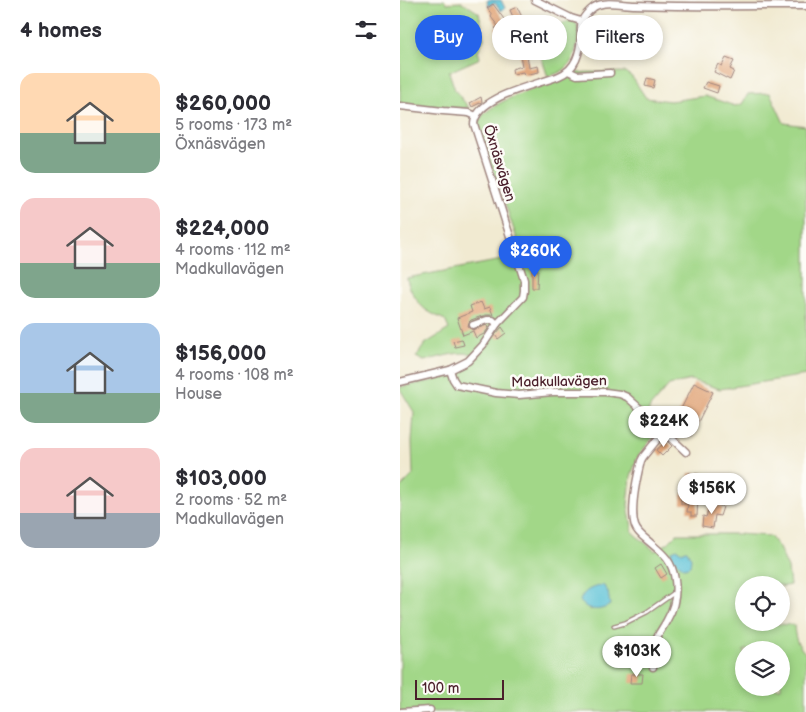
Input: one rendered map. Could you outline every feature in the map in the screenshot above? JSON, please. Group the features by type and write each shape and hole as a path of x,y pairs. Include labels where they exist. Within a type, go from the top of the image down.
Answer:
{"street":[{"path":"535,0 548,3 571,18 577,20"},
{"path":"585,15 594,8 609,3 672,6 806,6"},
{"path":"577,58 568,71 576,75 610,73"},
{"name":"Öxnäsvägen","path":"400,382 450,370 468,361 483,345 497,324 522,297 524,280 474,124 476,116 490,104 510,92 556,77 568,71"},
{"path":"400,106 469,113 476,116"},
{"path":"473,326 487,320 493,320 497,324"},
{"name":"Madkullavägen","path":"450,370 457,385 496,393 605,392 620,394 627,397 665,430 686,452"},
{"path":"653,667 655,644 676,596 674,572 667,557 640,533 635,525 633,511 641,461 665,430"},
{"path":"401,712 430,710"}],"lane":[{"path":"614,626 636,618 676,592"}],"green space":[{"path":"400,0 462,2 479,13 479,15 415,15 415,60 476,60 449,72 455,90 469,108 400,103"},
{"path":"571,20 577,25 577,44 572,60 566,68 548,77 542,60 567,60 567,22"},
{"path":"482,26 484,39 482,43"},
{"path":"580,72 625,72 632,77 646,98 670,101 705,96 735,106 742,104 748,94 770,93 784,123 806,126 806,375 720,389 691,380 669,385 650,407 646,418 659,430 638,456 631,476 628,505 633,533 655,551 668,543 677,534 770,536 779,548 788,568 789,576 735,576 735,631 790,631 790,625 794,625 797,640 806,654 806,712 400,712 400,488 413,475 412,442 414,412 400,387 450,376 460,371 479,356 458,353 424,361 416,357 425,344 449,329 445,320 426,310 420,304 411,291 407,278 507,259 525,262 502,191 500,191 487,155 479,121 483,115 500,103 568,75","holes":["603,585 608,592 591,610 588,608"]}],"water":[{"path":"488,0 501,0 505,8 501,11 494,3 488,6"},
{"path":"677,549 682,552 687,550 691,558 690,566 685,568 674,559 672,551"},
{"path":"603,585 608,592 610,605 602,609 590,609 580,601 583,594 592,588"}],"building":[{"path":"493,4 501,15 492,15 487,8"},
{"path":"517,7 521,15 512,15 510,10"},
{"path":"726,58 734,61 730,69 734,71 730,80 714,72 718,64 722,66"},
{"path":"521,60 528,60 529,68 538,66 539,72 524,75 523,72 513,74 512,69 522,66"},
{"path":"647,78 655,80 653,88 645,86"},
{"path":"706,82 719,86 717,93 703,88"},
{"path":"481,97 482,102 472,107 470,103"},
{"path":"532,269 538,269 537,288 532,288"},
{"path":"481,302 484,309 490,307 493,315 485,315 471,320 468,326 473,330 487,325 488,329 484,334 476,338 473,331 463,335 457,318 472,312 470,306"},
{"path":"502,327 506,333 498,339 495,335"},
{"path":"462,339 464,345 455,347 453,341"},
{"path":"694,383 713,392 691,436 672,427"},
{"path":"667,441 672,446 662,456 656,450"},
{"path":"689,473 699,474 697,516 691,516 691,512 687,512 688,504 681,504 681,494 688,495"},
{"path":"711,502 723,507 720,516 715,515 713,528 702,526 703,516 706,517"},
{"path":"661,564 667,574 661,578 655,568"},
{"path":"631,674 643,674 642,683 630,683"}]}
